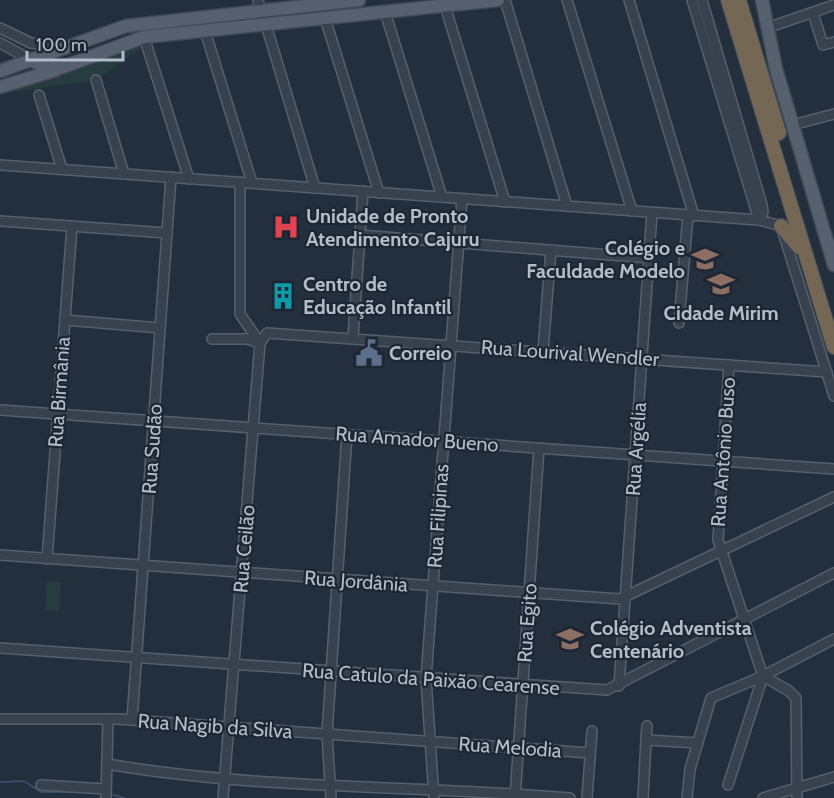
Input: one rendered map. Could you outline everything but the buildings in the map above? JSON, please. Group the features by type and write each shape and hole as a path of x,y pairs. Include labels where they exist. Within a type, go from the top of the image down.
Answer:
{"highway":[{"path":"728,0 834,347"},
{"path":"739,0 834,316"},
{"path":"781,226 791,235 809,265"}],"main road":[{"path":"0,71 126,26 241,13 260,5 359,0"},
{"path":"0,87 144,38 325,18 414,4 445,6 498,0"},
{"path":"762,0 792,125 834,265"},
{"path":"241,13 238,19 245,27"},
{"path":"224,15 230,23 226,29"},
{"path":"33,61 47,68 63,67"}],"street":[{"path":"505,0 567,206"},
{"path":"567,0 632,211"},
{"path":"629,0 691,215 679,324"},
{"path":"692,0 759,220"},
{"path":"702,0 762,204 763,212 759,220"},
{"path":"767,28 834,5"},
{"path":"445,6 505,202"},
{"path":"393,8 442,197"},
{"path":"813,13 823,45 834,42"},
{"path":"325,18 379,193"},
{"path":"266,25 315,188"},
{"path":"0,28 21,40 41,45 76,45"},
{"path":"206,31 252,183"},
{"path":"144,38 189,179"},
{"path":"0,43 33,61"},
{"path":"96,80 124,174"},
{"path":"39,95 62,170"},
{"path":"792,125 834,114"},
{"path":"0,165 759,220 781,226 834,396"},
{"name":"Rua Sudão","path":"132,720 171,177"},
{"path":"238,339 240,183"},
{"path":"353,337 363,191"},
{"name":"Rua Filipinas","path":"434,794 426,678 462,199"},
{"name":"Rua Argélia","path":"619,686 652,213"},
{"path":"0,221 167,233"},
{"name":"Rua Birmânia","path":"47,559 72,226"},
{"path":"360,235 649,258"},
{"path":"543,351 551,250"},
{"path":"240,307 242,319 260,343"},
{"path":"65,320 160,328"},
{"name":"Rua Lourival Wendler","path":"260,343 264,335 270,331 826,372"},
{"path":"212,339 238,339 260,343"},
{"name":"Rua Ceilão","path":"223,798 255,428 260,343"},
{"name":"Rua Antônio Buso","path":"729,365 718,535 720,551 763,676"},
{"name":"Rua Amador Bueno","path":"0,410 834,469"},
{"path":"331,798 327,734 347,434"},
{"name":"Rua Egito","path":"515,796 539,448"},
{"name":"Rua Jordânia","path":"0,555 614,599 625,597 834,497"},
{"name":"Rua Catulo da Paixão Cearense","path":"0,648 600,691 619,686 834,573"},
{"path":"687,798 688,775 711,698 763,676 834,639"},
{"path":"728,786 763,676"},
{"path":"763,676 796,698 797,798"},
{"name":"Rua Nagib da Silva","path":"0,719 132,720 430,741"},
{"path":"41,785 106,793 108,719"},
{"path":"643,798 647,726"},
{"path":"587,798 592,730"},
{"path":"646,740 698,743"},
{"name":"Rua Melodia","path":"430,741 590,753"},
{"path":"106,764 161,773 225,779 330,784 434,794 570,798"},
{"path":"763,798 834,777"}],"green space":[{"path":"137,44 141,48 96,80 11,92 10,89"},
{"path":"47,581 61,582 59,611 45,610"}],"waterway":[{"path":"1,782 24,781 41,792 76,792"},
{"path":"113,795 125,798"}],"place":[{"name":"Unidade de Pronto Atendimento Cajuru","path":"286,227"},
{"name":"Colégio e Faculdade Modelo","path":"705,259"},
{"name":"Cidade Mirim","path":"721,284"},
{"name":"Centro de Educação Infantil","path":"283,296"},
{"name":"Correio","path":"369,353"},
{"name":"Colégio Adventista Centenário","path":"570,639"}]}
